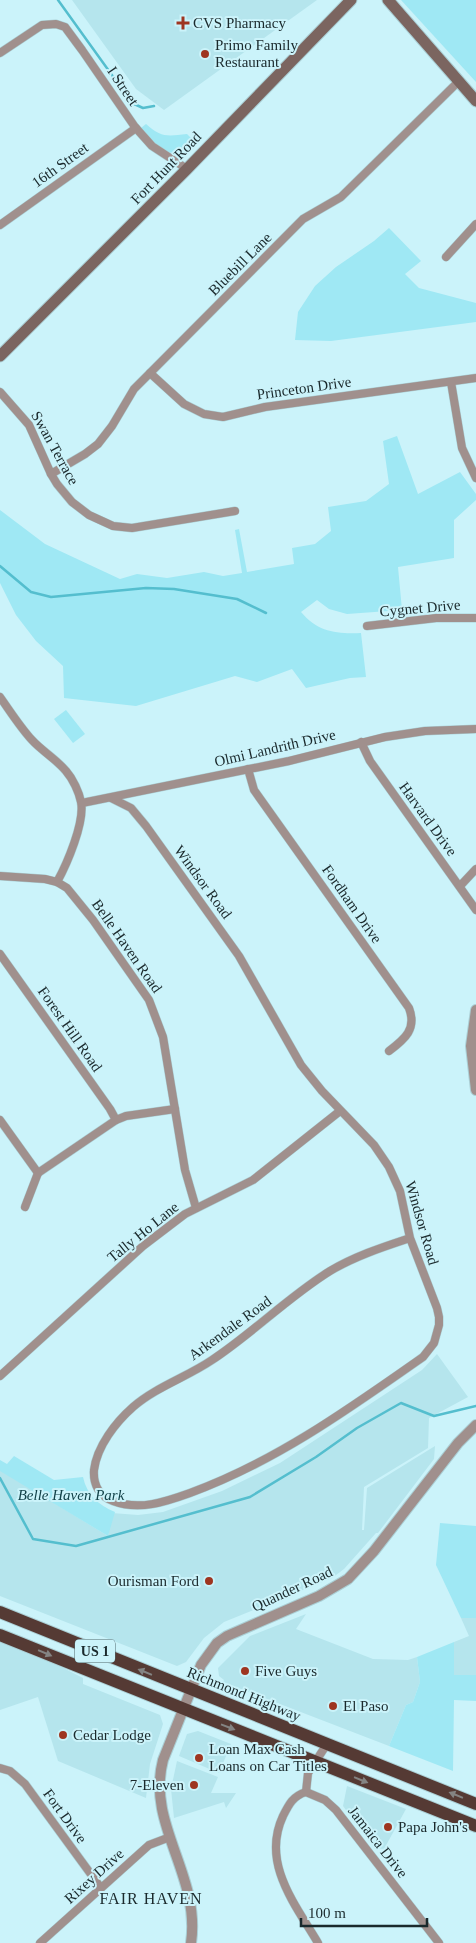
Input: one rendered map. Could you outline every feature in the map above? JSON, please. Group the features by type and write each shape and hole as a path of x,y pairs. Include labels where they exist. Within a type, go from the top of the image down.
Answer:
{"highway":[{"name":"Richmond Highway","path":"0,1612 476,1804"},
{"name":"US 1","path":"0,1635 476,1826"}],"main road":[{"name":"Fort Hunt Road","path":"0,356 187,169 351,0"},
{"path":"388,0 476,101"}],"street":[{"name":"I Street","path":"0,52 39,27 50,23 65,27 136,128 152,146 187,169"},
{"name":"Bluebill Lane","path":"51,474 98,444 112,426 134,389 303,219 341,197 459,82"},
{"name":"16th Street","path":"0,225 136,128"},
{"path":"446,257 476,224"},
{"name":"Princeton Drive","path":"150,373 184,404 204,414 223,417 265,406 476,378"},
{"path":"451,382 462,448 476,478"},
{"name":"Swan Terrace","path":"0,392 29,425 51,474 66,496 79,508 103,522 124,528 142,527 235,511"},
{"name":"Cygnet Drive","path":"367,626 444,618 476,618"},
{"path":"0,697 30,738 67,772 82,803 73,847 66,866 57,882"},
{"name":"Olmi Landrith Drive","path":"82,803 248,770 362,742 406,734 476,728"},
{"name":"Harvard Drive","path":"362,742 370,761 476,910"},
{"name":"Fordham Drive","path":"248,770 254,790 409,1008 412,1021 410,1032 389,1051"},
{"name":"Windsor Road","path":"94,1471 96,1486 110,1500 132,1506 146,1506 212,1485 257,1465 300,1440 423,1357 434,1343 439,1317 410,1238 405,1207 389,1167 374,1145 340,1110 301,1064 239,956 146,826 131,808 111,798"},
{"path":"460,886 476,869"},
{"name":"Belle Haven Road","path":"0,876 34,877 57,882 75,896 149,1000 163,1038 185,1170 196,1208"},
{"name":"Forest Hill Road","path":"0,954 116,1120"},
{"path":"476,1010 472,1046 476,1090"},
{"path":"25,1208 38,1173 116,1120 126,1116 174,1109"},
{"name":"Tally Ho Lane","path":"0,1376 166,1227 196,1208 253,1180 340,1110"},
{"path":"0,1120 38,1173"},
{"name":"Arkendale Road","path":"94,1471 108,1435 123,1416 146,1397 191,1374 214,1359 329,1272 377,1249 410,1238"},
{"name":"Quander Road","path":"191,1943 190,1898 187,1882 170,1837 161,1806 160,1772 170,1741 207,1654 221,1640 248,1626 319,1596 348,1579 374,1551 458,1443 476,1425"},
{"path":"318,1943 278,1872 276,1848 281,1820 297,1794 306,1792 307,1777 327,1744"},
{"name":"Fort Drive","path":"0,1768 10,1772 25,1784 101,1888"},
{"name":"Jamaica Drive","path":"306,1792 325,1800 336,1810 439,1943"},
{"name":"Rixey Drive","path":"40,1943 149,1845 170,1837"}],"shaded area":[{"path":"72,0 317,0 164,110 136,89"},
{"path":"437,1354 468,1397 429,1418 428,1448 364,1487 362,1530 364,1530 367,1488 435,1446 434,1459 378,1533 344,1569 332,1578 224,1622 204,1638 186,1662 177,1666 0,1596 0,1470 108,1536 112,1513 138,1515 163,1512 222,1491 280,1463 422,1370"},
{"path":"306,1614 296,1629 373,1659 408,1660 417,1657 420,1682 413,1702 406,1705 389,1746 223,1682 224,1680 219,1676 218,1668 250,1636"},
{"path":"461,1618 476,1618 476,1675 454,1675 454,1642 469,1636"},
{"path":"0,1640 36,1654 83,1678 83,1684 160,1715 163,1724 150,1764 146,1798 58,1761 38,1697 0,1710"},
{"path":"198,1731 231,1744 219,1773 179,1756 187,1734"},
{"path":"177,1761 218,1777 211,1793 236,1793 226,1808 224,1802 174,1818 171,1789"},
{"path":"347,1786 406,1809 384,1849 374,1848 343,1806"}],"green space":[{"path":"401,0 476,0 476,82"},
{"path":"146,124 161,134 187,134 191,138 185,147 178,152 171,153 158,146 146,134 141,128"},
{"path":"389,228 421,261 405,274 419,288 476,303 476,322 331,341 295,340 298,312 315,286 336,267 374,241"},
{"path":"397,436 418,494 460,472 476,494 476,500 454,520 454,558 398,567 402,610 347,614 329,609 317,600 301,612 307,619 321,628 343,633 361,633 366,677 350,678 306,688 292,669 257,682 235,676 136,706 64,698 63,666 36,641 16,615 0,583 0,510 45,544 120,579 137,574 167,578 204,572 223,576 242,573 235,530 239,529 247,572 294,564 292,548 315,544 331,531 328,507 366,501 389,484 383,441"},
{"path":"66,710 85,734 73,743 54,719"},
{"name":"Belle Haven Park","path":"14,1456 54,1480 83,1477 87,1489 94,1499 115,1512 108,1536 0,1471 0,1460 7,1464"},
{"path":"440,1523 476,1526 476,1618 461,1618 436,1565"},
{"path":"454,1642 454,1675 476,1675 476,1701 454,1700 453,1771 389,1746 406,1705 413,1702 420,1682 417,1657"}],"waterway":[{"path":"58,0 132,103 143,108 154,106"},
{"path":"0,566 31,592 51,597 146,588 174,589 237,599 266,613"},
{"path":"0,1478 33,1539 76,1546 250,1497 316,1457 357,1428 401,1403 434,1416 476,1406"}],"place":[{"name":"CVS Pharmacy","path":"183,23"},
{"name":"Primo Family Restaurant","path":"205,54"},
{"name":"Ourisman Ford","path":"209,1581"},
{"name":"Five Guys","path":"245,1671"},
{"name":"El Paso","path":"333,1706"},
{"name":"Cedar Lodge","path":"63,1735"},
{"name":"Loan Max Cash Loans on Car Titles","path":"199,1758"},
{"name":"7-Eleven","path":"194,1785"},
{"name":"Papa John's","path":"388,1827"}],"district":[{"name":"FAIR HAVEN","path":"151,1898"}]}
